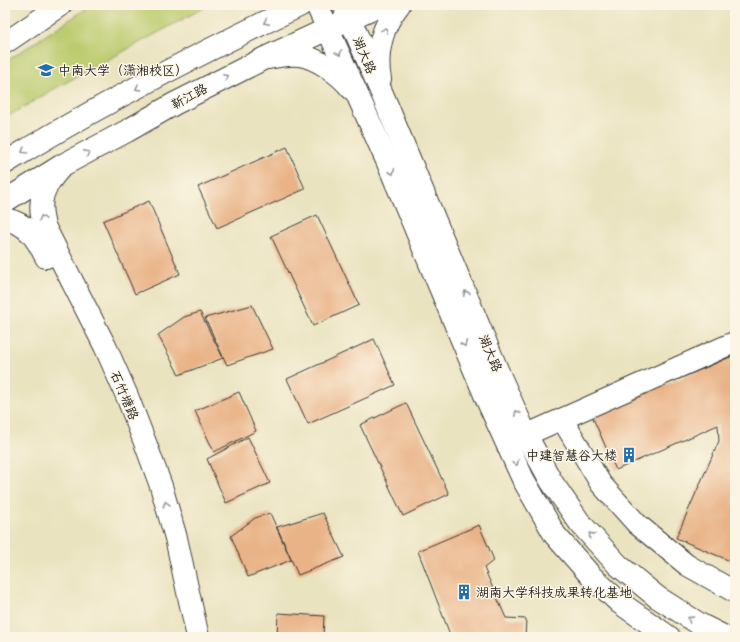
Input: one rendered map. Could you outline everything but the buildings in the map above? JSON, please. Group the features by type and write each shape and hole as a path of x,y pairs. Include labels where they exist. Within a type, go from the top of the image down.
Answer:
{"main road":[{"path":"5,163 67,126 130,92 301,5"},
{"path":"317,5 388,162 488,402 523,479 555,535 591,576 620,603 670,637"},
{"name":"靳江路","path":"5,201 61,166 174,104 328,28 347,12 379,5"},
{"path":"383,96 379,75 378,56 388,22 399,5"},
{"name":"湖大路","path":"347,12 498,372 526,435 551,481 580,523 618,565 657,597 701,625 725,637"},
{"path":"263,59 281,55 291,55 313,60 339,76 350,87 362,105"},
{"name":"石竹塘路","path":"61,166 44,189 41,202 41,214 77,293 105,346 146,445 161,486 176,538 198,637"},
{"name":"石竹塘路","path":"5,219 18,223 26,228 33,234 39,243 83,330 104,376 127,431 147,489 180,606 184,637"}],"street":[{"path":"5,32 44,5"},
{"path":"5,43 61,5"},
{"path":"526,435 735,342"},
{"path":"562,418 601,484 637,524 687,565 735,592"}],"green space":[{"name":"中南大学（潇湘校区）","path":"92,5 209,5 54,89 5,118 5,62"}],"place":[{"name":"中南大学（潇湘校区）","path":"46,70"},
{"name":"中建智慧谷大楼","path":"629,455"},
{"name":"湖南大学科技成果转化基地","path":"464,592"}]}
